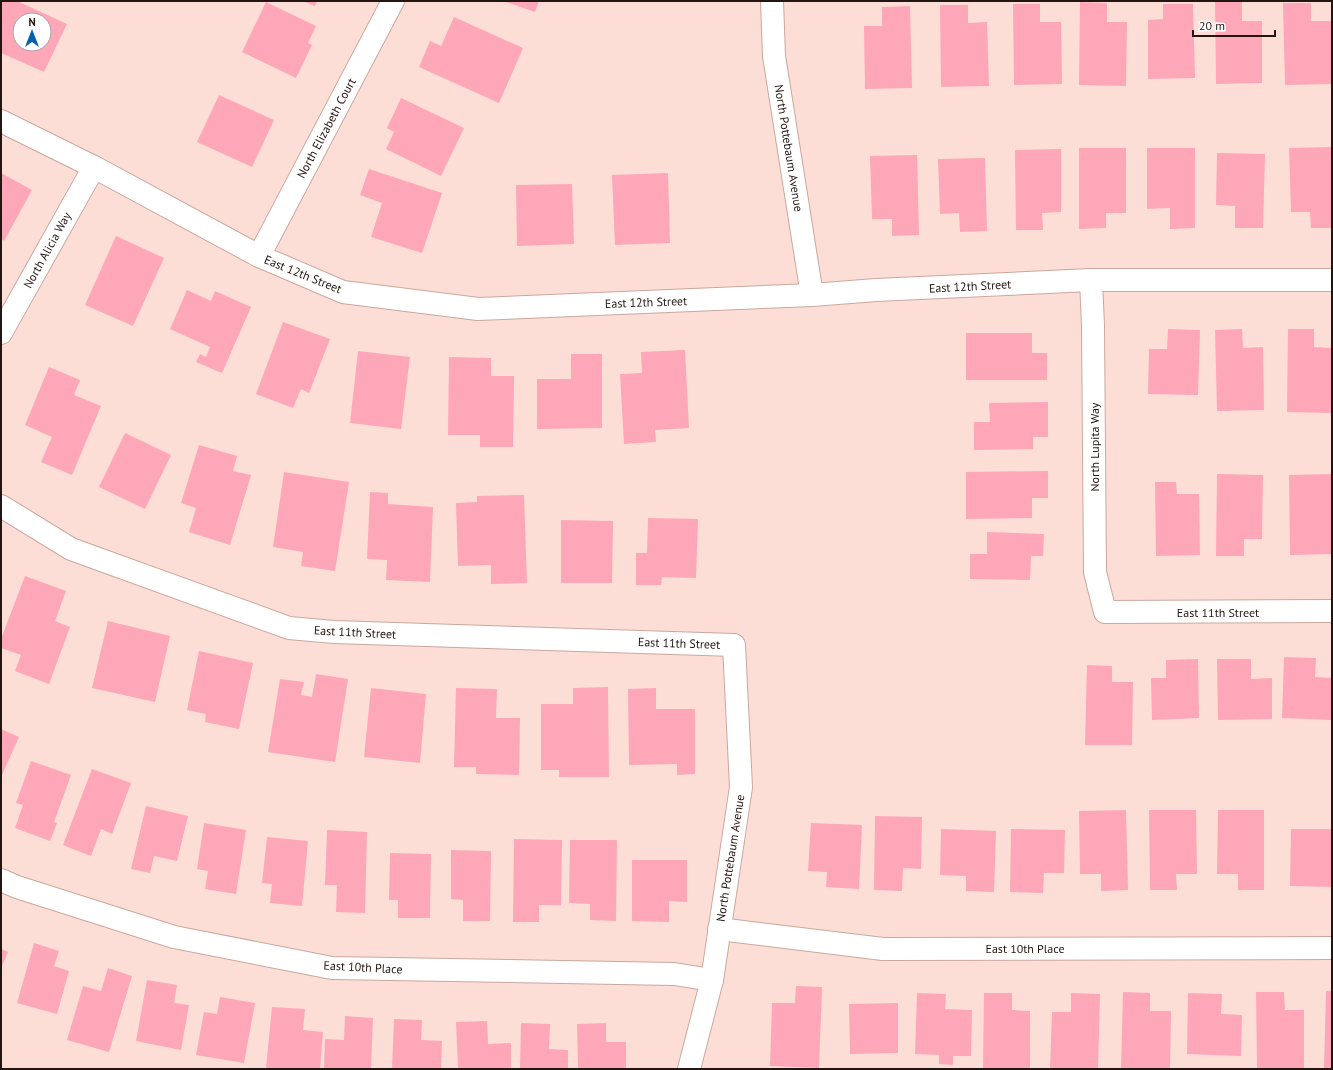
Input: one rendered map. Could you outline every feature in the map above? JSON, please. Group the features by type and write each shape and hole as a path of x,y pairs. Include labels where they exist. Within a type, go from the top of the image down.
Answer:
{"street":[{"name":"North Elizabeth Court","path":"259,256 393,1"},
{"name":"North Pottebaum Avenue","path":"772,1 774,56 812,295"},
{"name":"East 12th Street","path":"1,122 94,167 259,256 343,292 478,309 812,295 876,290 1091,280 1332,280"},
{"name":"North Alicia Way","path":"1,333 94,167"},
{"name":"North Lupita Way","path":"1091,280 1093,334 1095,572 1105,612"},
{"name":"East 11th Street","path":"1,506 71,549 289,628 334,632 734,645"},
{"name":"East 11th Street","path":"1105,612 1332,611"},
{"name":"North Pottebaum Avenue","path":"689,1069 712,980 741,787 734,645"},
{"name":"East 10th Place","path":"1,880 17,887 174,937 332,968 674,974 712,980"},
{"name":"East 10th Place","path":"719,929 883,949 1332,948"}],"building":[{"path":"1,1 17,1 41,12 12,12 12,52 52,52 52,17 67,24 44,72 1,53"},
{"path":"303,1 317,1 315,6"},
{"path":"503,1 539,1 535,12"},
{"path":"266,2 316,26 308,43 312,45 296,78 242,52"},
{"path":"1080,2 1107,3 1107,22 1127,22 1126,86 1079,85"},
{"path":"1215,2 1242,2 1242,21 1262,21 1262,83 1216,84"},
{"path":"1283,3 1311,3 1311,21 1331,21 1332,84 1285,85"},
{"path":"1013,4 1040,4 1040,22 1061,22 1062,84 1014,85"},
{"path":"1163,4 1193,4 1195,78 1148,79 1148,20 1163,19"},
{"path":"940,5 968,5 968,23 987,22 989,86 941,87"},
{"path":"910,6 912,88 865,89 864,26 882,26 882,7"},
{"path":"454,17 523,48 499,103 419,67 430,41 441,46"},
{"path":"219,95 274,120 252,167 197,142"},
{"path":"401,98 464,128 441,176 386,149 394,132 387,128"},
{"path":"1332,147 1332,228 1311,228 1310,212 1291,212 1289,148"},
{"path":"1079,148 1126,148 1126,213 1106,213 1106,228 1079,229"},
{"path":"1147,148 1195,148 1195,228 1170,229 1170,208 1147,209"},
{"path":"1061,149 1061,212 1042,213 1043,230 1016,230 1015,150"},
{"path":"1217,153 1265,154 1263,228 1235,228 1235,206 1216,205"},
{"path":"917,155 919,235 892,236 892,219 872,219 870,156"},
{"path":"985,158 987,231 960,232 959,213 940,214 938,159"},
{"path":"369,169 442,193 422,253 371,237 382,203 360,195"},
{"path":"1,173 32,190 4,241 1,239"},
{"path":"668,173 670,243 615,245 612,175"},
{"path":"572,184 574,244 517,246 516,185"},
{"path":"116,236 164,258 133,326 85,305"},
{"path":"187,290 211,301 215,291 251,307 222,373 196,362 200,354 206,357 210,347 170,329"},
{"path":"283,322 330,339 309,393 301,389 293,408 256,394"},
{"path":"1168,329 1200,330 1198,395 1148,394 1149,349 1167,349"},
{"path":"1242,329 1243,348 1263,347 1264,410 1217,411 1215,330"},
{"path":"1288,329 1314,329 1314,347 1332,348 1332,413 1287,412"},
{"path":"966,333 1032,333 1032,353 1047,353 1047,380 966,380"},
{"path":"685,350 689,428 655,430 656,442 624,444 620,374 642,373 641,352"},
{"path":"358,351 410,357 401,429 350,423"},
{"path":"571,354 602,354 602,428 537,429 537,379 571,379"},
{"path":"449,357 491,358 491,376 514,376 513,447 480,447 480,435 448,435"},
{"path":"49,367 80,380 74,395 101,406 72,475 41,462 52,437 25,425"},
{"path":"1048,402 1048,437 1033,437 1033,449 974,450 974,422 990,422 989,403"},
{"path":"125,433 171,455 145,509 99,487"},
{"path":"199,445 237,456 233,471 251,475 230,545 189,532 196,508 181,503"},
{"path":"1048,471 1048,498 1032,498 1032,518 966,519 966,472"},
{"path":"284,472 349,482 335,571 301,566 303,552 273,547"},
{"path":"1217,474 1263,475 1262,539 1244,539 1244,556 1216,556"},
{"path":"1331,474 1332,554 1290,555 1289,475"},
{"path":"1155,482 1176,482 1177,494 1199,494 1200,555 1156,556"},
{"path":"370,492 388,493 388,504 433,507 430,582 386,580 387,560 367,559"},
{"path":"524,495 527,583 491,584 491,565 458,566 456,503 477,502 477,496"},
{"path":"648,518 698,519 696,578 662,577 661,585 636,585 636,553 647,553"},
{"path":"561,520 613,521 612,583 561,583"},
{"path":"987,532 1044,534 1043,556 1031,556 1030,580 970,579 970,554 987,554"},
{"path":"25,576 66,591 55,621 70,627 49,684 15,671 21,655 1,648 1,639"},
{"path":"108,621 170,636 155,702 92,688"},
{"path":"199,651 253,663 239,729 205,722 206,714 187,710"},
{"path":"1284,657 1316,658 1315,677 1332,678 1332,720 1282,718"},
{"path":"1198,659 1199,718 1152,720 1151,678 1166,678 1166,660"},
{"path":"1217,659 1251,659 1251,679 1272,678 1272,719 1218,720"},
{"path":"1087,665 1112,666 1112,682 1133,682 1132,745 1085,745"},
{"path":"316,674 348,679 335,762 268,752 280,679 304,682 301,695 312,697"},
{"path":"608,687 609,777 559,777 559,770 541,770 541,704 573,704 573,688"},
{"path":"371,688 426,694 420,763 364,757"},
{"path":"456,688 497,689 496,718 520,718 519,775 476,774 476,767 454,767"},
{"path":"656,688 656,709 695,709 695,774 677,775 677,764 629,765 628,689"},
{"path":"1,729 19,737 1,777"},
{"path":"31,761 71,775 54,822 57,823 50,841 15,828 23,805 16,803"},
{"path":"92,769 131,783 112,834 101,829 91,856 63,845"},
{"path":"146,806 188,816 177,861 154,856 150,873 131,869"},
{"path":"1126,810 1128,890 1101,891 1101,874 1080,874 1079,811"},
{"path":"1149,810 1196,810 1197,874 1176,874 1177,890 1150,890"},
{"path":"1218,810 1264,810 1264,890 1238,890 1238,874 1217,874"},
{"path":"875,816 922,817 921,869 903,868 902,891 874,890"},
{"path":"204,823 246,830 236,894 205,889 208,871 197,869"},
{"path":"811,823 862,825 859,889 826,887 827,872 808,871"},
{"path":"941,829 996,831 994,892 966,891 966,876 940,875"},
{"path":"1011,829 1065,830 1064,873 1044,873 1043,893 1010,892"},
{"path":"1291,829 1332,829 1332,887 1290,886"},
{"path":"327,830 367,832 365,913 336,912 337,885 325,885"},
{"path":"267,837 308,841 302,906 270,903 272,884 262,883"},
{"path":"514,839 562,840 561,905 539,905 539,922 513,922"},
{"path":"570,840 617,840 616,921 590,920 590,904 569,903"},
{"path":"451,850 491,851 490,921 463,921 463,900 451,899"},
{"path":"390,853 431,854 430,918 398,918 398,900 389,900"},
{"path":"632,860 687,860 687,902 669,901 669,922 632,921"},
{"path":"34,943 59,951 54,966 69,971 57,1014 17,1003"},
{"path":"1,949 8,952 1,968"},
{"path":"108,968 132,976 109,1052 67,1040 83,986 101,991"},
{"path":"147,980 177,985 174,1003 189,1005 181,1050 136,1041"},
{"path":"796,986 822,987 819,1068 770,1066 772,1003 795,1003"},
{"path":"1326,991 1332,991 1332,1069 1324,1069"},
{"path":"1123,992 1150,993 1150,1011 1171,1011 1170,1069 1121,1069"},
{"path":"1256,992 1284,992 1285,1010 1304,1010 1304,1069 1257,1069"},
{"path":"917,993 946,994 945,1009 972,1010 971,1056 953,1056 953,1065 939,1064 939,1055 915,1054"},
{"path":"984,993 1012,993 1012,1010 1030,1011 1030,1069 983,1068"},
{"path":"1071,993 1100,994 1098,1069 1050,1069 1052,1012 1071,1012"},
{"path":"1188,993 1222,994 1221,1014 1242,1015 1241,1056 1187,1054"},
{"path":"220,997 255,1003 244,1063 196,1055 204,1012 217,1014"},
{"path":"898,1003 898,1053 850,1054 849,1004"},
{"path":"272,1007 305,1009 303,1030 323,1032 320,1069 266,1068"},
{"path":"345,1016 373,1018 371,1069 324,1069 325,1039 344,1040"},
{"path":"394,1019 422,1020 421,1040 442,1041 441,1069 392,1069"},
{"path":"487,1021 488,1044 511,1043 511,1069 458,1069 456,1022"},
{"path":"521,1023 550,1024 549,1049 568,1050 568,1069 520,1069"},
{"path":"606,1023 606,1042 626,1042 626,1069 578,1069 577,1024"}]}
